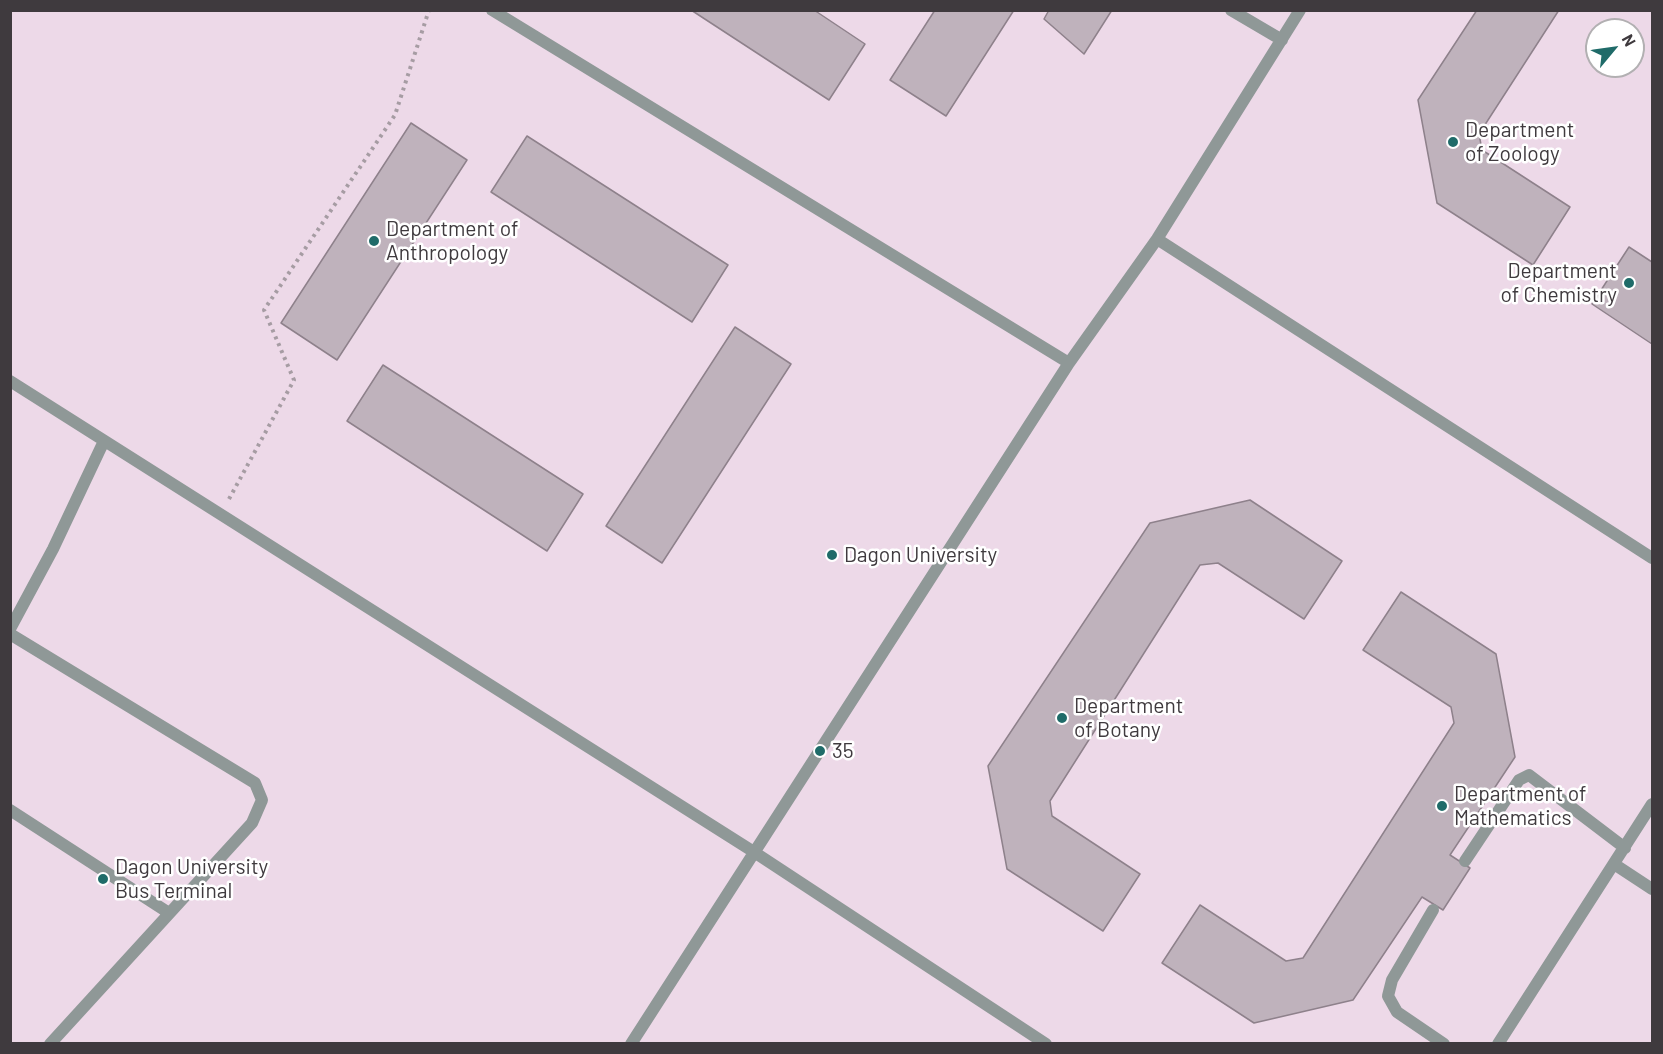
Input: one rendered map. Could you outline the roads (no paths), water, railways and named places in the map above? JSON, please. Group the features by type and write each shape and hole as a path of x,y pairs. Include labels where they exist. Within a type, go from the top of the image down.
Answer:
{"lane":[{"path":"492,10 1069,363"},
{"path":"1232,10 1282,40"},
{"path":"631,1044 1069,363 1157,239 1300,10"},
{"path":"1157,239 1653,558"},
{"path":"10,381 219,516 754,852 1046,1044"},
{"path":"50,1044 252,823 262,800 255,783 10,632 53,549 104,441"},
{"path":"1465,861 1519,780 1529,775 1624,848"},
{"path":"1498,1044 1653,804"},
{"path":"10,810 169,913"},
{"path":"1614,864 1653,889"},
{"path":"1433,910 1392,980 1388,996 1397,1012 1444,1044"}],"place":[{"name":"Department of Zoology","path":"1453,142"},
{"name":"Department of Anthropology","path":"374,241"},
{"name":"Department of Chemistry","path":"1629,283"},
{"name":"Dagon University","path":"832,555"},
{"name":"Department of Botany","path":"1062,718"},
{"name":"35","path":"820,751"},
{"name":"Department of Mathematics","path":"1442,806"},
{"name":"Dagon University Bus Terminal","path":"103,879"}]}
